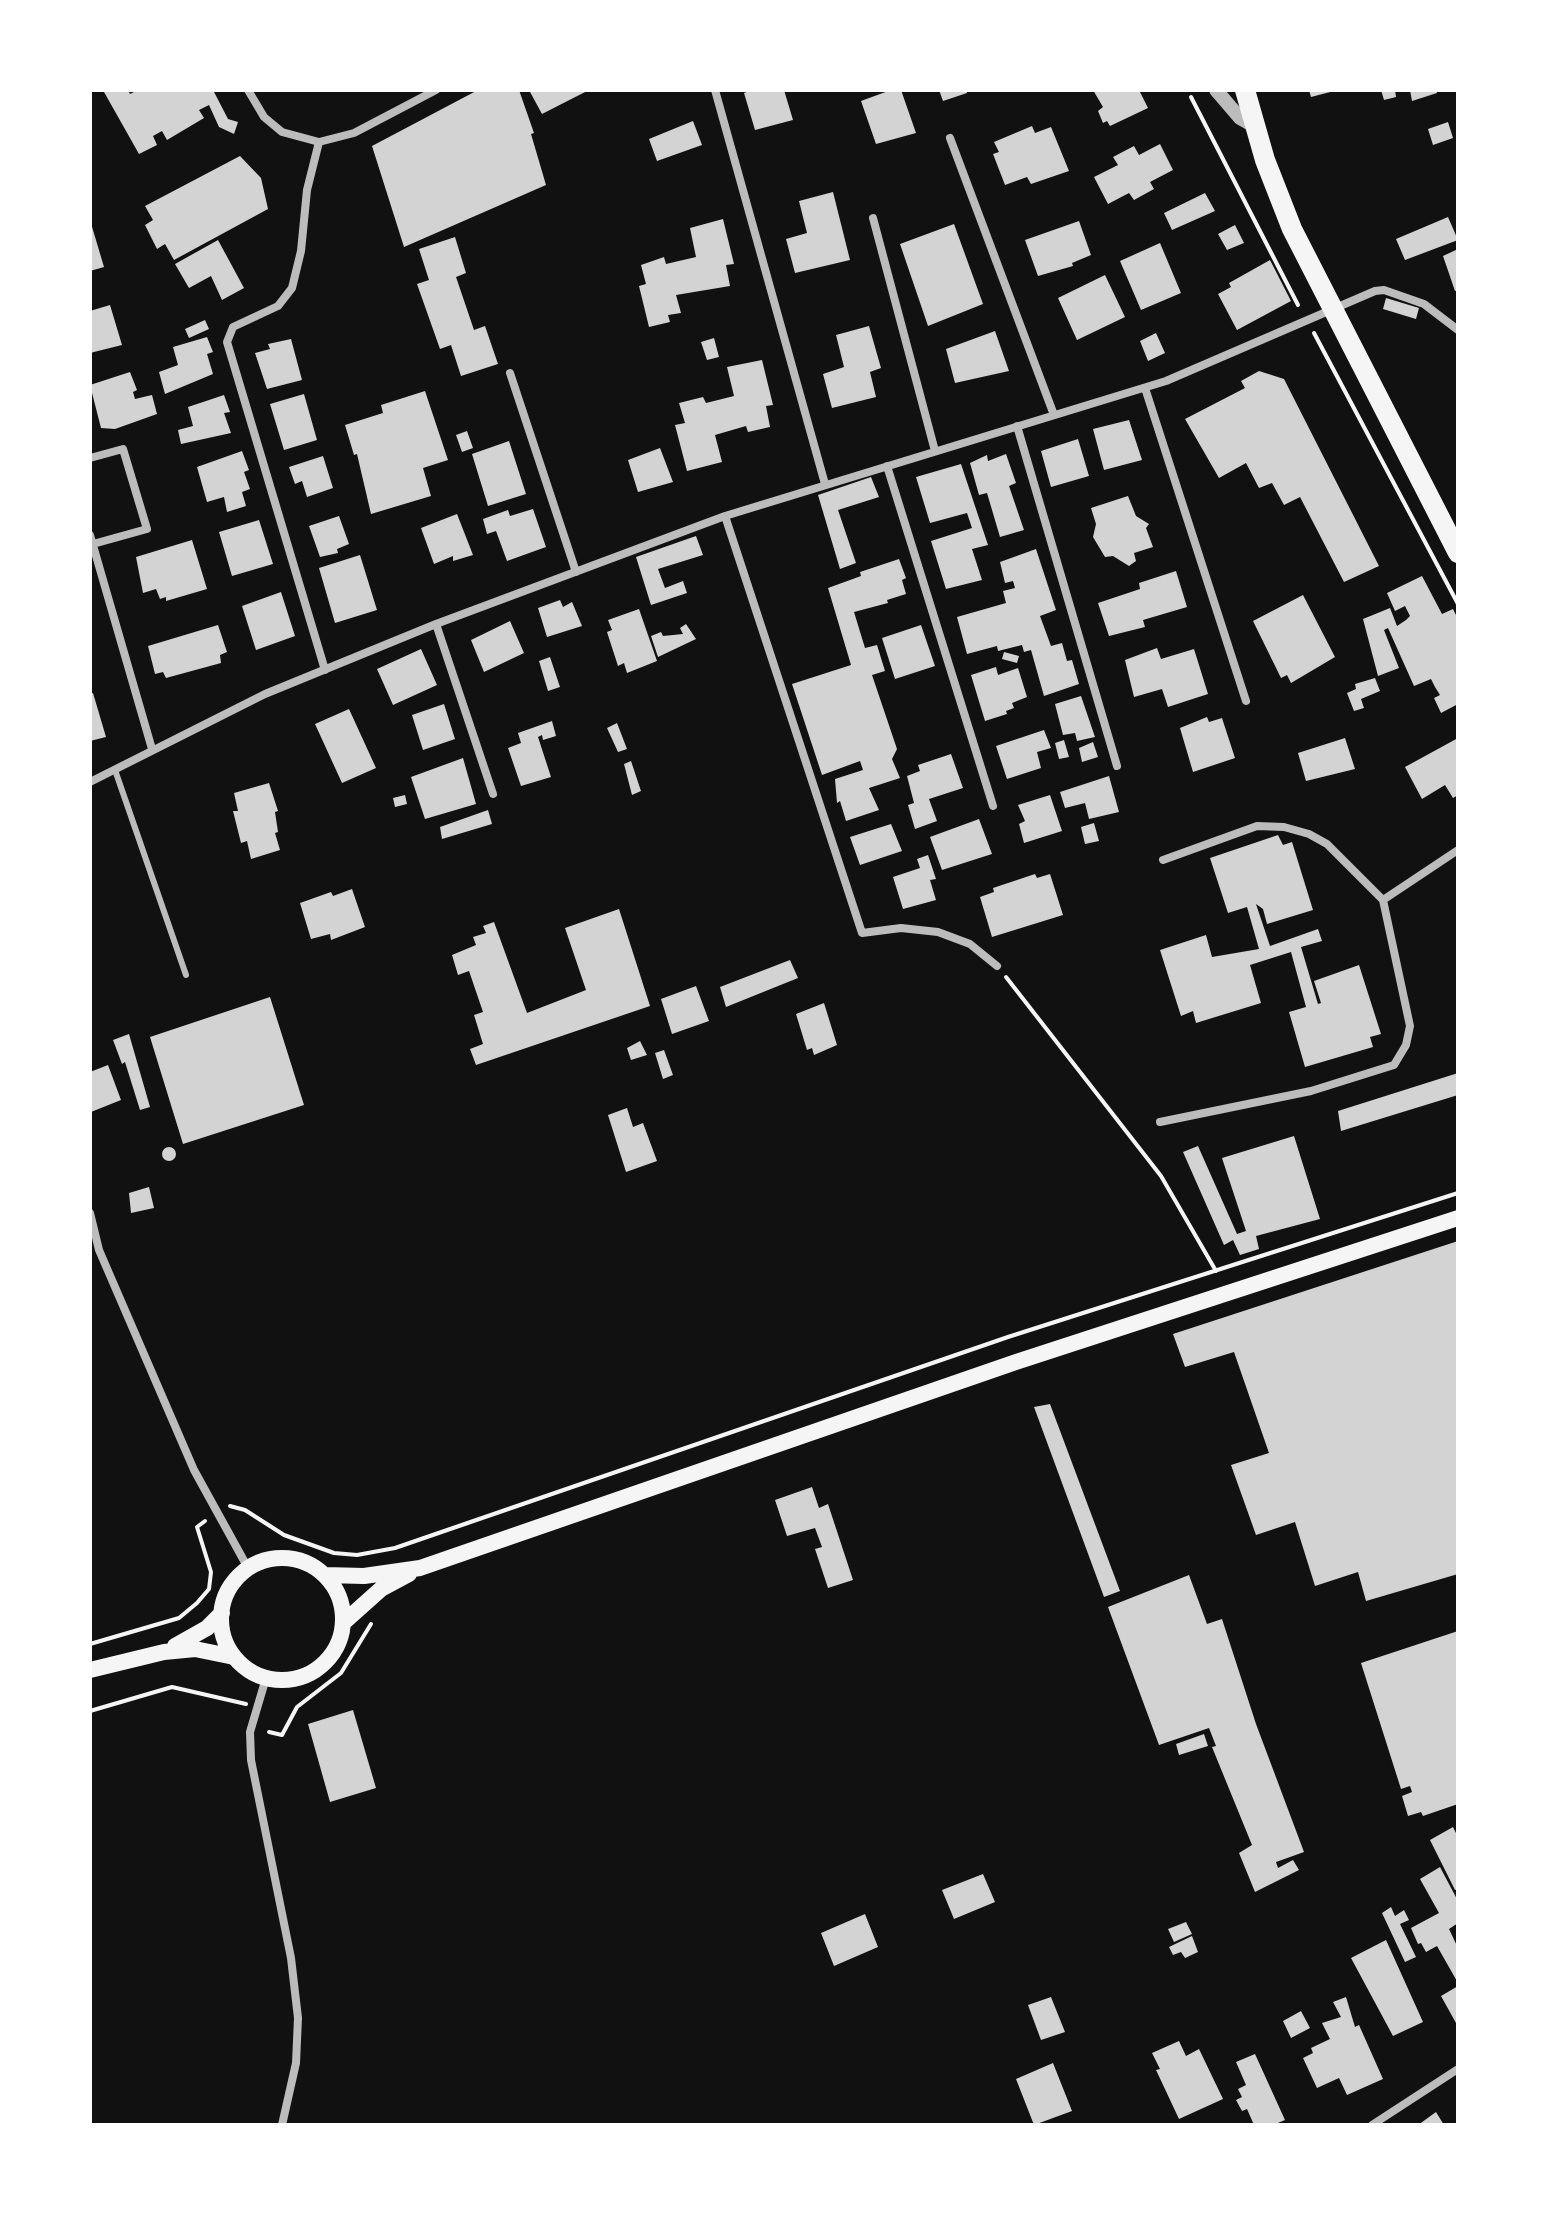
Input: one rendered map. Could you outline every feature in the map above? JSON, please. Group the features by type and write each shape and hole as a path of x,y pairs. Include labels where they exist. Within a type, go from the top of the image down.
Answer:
{"main road":[{"path":"1245,90 1254,126 1292,229 1458,553"},
{"path":"343,1623 381,1589 420,1568 1016,1362 1458,1218"},
{"path":"288,1557 308,1563 325,1575 338,1591 343,1623 335,1652 321,1666 305,1676 285,1680 266,1678 248,1670 234,1657 224,1640 222,1613 233,1582 248,1568 267,1559 288,1557"},
{"path":"325,1575 349,1578 420,1568"},
{"path":"164,1652 193,1638 222,1613"},
{"path":"90,1670 164,1652 195,1649 234,1657"}],"street":[{"path":"248,90 273,126 319,142 354,133 436,90"},
{"path":"715,90 825,484"},
{"path":"1216,90 1240,118 1254,126"},
{"path":"950,138 1054,415"},
{"path":"319,142 307,190 301,251 292,288 278,306 233,327 227,342 325,670"},
{"path":"873,218 935,451"},
{"path":"90,782 265,694 436,624 725,516 1145,388 1198,369 1384,290 1424,304 1458,330"},
{"path":"510,373 576,572"},
{"path":"1145,388 1246,701"},
{"path":"1017,426 1117,766"},
{"path":"90,458 123,449 147,529 91,540 152,749"},
{"path":"887,466 993,806"},
{"path":"725,516 862,933 901,928 938,932 970,944 997,966"},
{"path":"436,624 493,794"},
{"path":"1160,1122 1311,1091 1394,1065 1406,1045 1410,1026 1383,900 1327,844 1309,834 1284,827 1257,826 1163,860"},
{"path":"1383,900 1458,850"},
{"path":"90,1213 99,1250 194,1470 248,1568"},
{"path":"266,1678 250,1732 253,1775 291,1958 298,2018 296,2063 282,2125"},
{"path":"1374,2125 1458,2069"}],"lane":[{"path":"115,770 186,975"}],"path":[{"path":"1191,97 1298,305"},
{"path":"1308,320 1458,604"},
{"path":"997,966 1161,1176 1216,1271"},
{"path":"230,1506 245,1510 284,1535 334,1553 376,1553 1008,1337 1458,1193"},
{"path":"90,1644 170,1622 197,1603 209,1589 211,1572 197,1527 205,1521"},
{"path":"269,1732 282,1735 297,1707 341,1673 378,1616"},
{"path":"90,1711 172,1687 258,1707"}],"building":[{"path":"128,90 130,94 138,90 213,90 228,119 238,122 234,134 219,127 209,105 199,110 204,118 167,140 162,131 153,136 157,145 139,154 104,92"},
{"path":"478,90 519,90 534,133 531,134 546,185 404,247 372,146"},
{"path":"529,90 589,90 542,114"},
{"path":"784,90 793,120 755,130 744,93"},
{"path":"891,90 901,90 916,133 876,144 861,101"},
{"path":"939,90 966,90 967,93 943,101"},
{"path":"1093,90 1139,90 1148,108 1110,126 1107,121 1103,123 1098,111 1103,107"},
{"path":"1309,90 1334,90 1334,91 1311,97"},
{"path":"1381,90 1395,90 1396,97 1384,100"},
{"path":"1410,90 1436,90 1437,93 1412,101"},
{"path":"693,121 702,145 657,161 649,139"},
{"path":"1448,122 1453,138 1433,145 1428,129"},
{"path":"1032,126 1035,133 1051,127 1069,171 1031,184 1027,177 1005,185 993,154 999,152 994,142"},
{"path":"1160,144 1173,170 1150,182 1154,189 1134,200 1129,193 1108,204 1094,177 1118,165 1113,157 1134,146 1139,155"},
{"path":"240,156 261,178 268,209 174,260 165,244 157,249 145,225 153,220 145,206"},
{"path":"833,192 850,260 795,273 786,239 807,233 799,201"},
{"path":"1205,193 1215,211 1172,230 1164,213"},
{"path":"1448,217 1458,240 1405,260 1396,239"},
{"path":"723,219 734,264 726,265 730,286 676,295 681,313 668,315 670,322 649,327 639,286 646,284 641,265 664,257 666,264 696,257 690,228"},
{"path":"90,220 104,267 90,271"},
{"path":"1079,221 1091,255 1072,263 1073,266 1038,276 1025,240"},
{"path":"954,224 983,304 928,326 900,244"},
{"path":"1235,225 1244,243 1227,250 1218,234"},
{"path":"455,237 466,273 456,277 474,330 485,326 498,364 461,376 451,345 440,349 417,284 429,280 419,249"},
{"path":"218,240 244,288 222,300 211,276 189,288 175,264"},
{"path":"1160,243 1181,293 1141,310 1120,261"},
{"path":"1458,249 1458,290 1455,291 1443,256"},
{"path":"1270,260 1291,301 1237,330 1218,294 1231,287 1229,283"},
{"path":"1105,275 1125,317 1077,340 1058,298"},
{"path":"1386,298 1419,308 1416,319 1383,309"},
{"path":"110,305 122,345 90,353 90,311"},
{"path":"205,320 209,329 189,338 185,329"},
{"path":"869,326 881,368 870,372 876,397 832,408 823,374 844,367 836,335"},
{"path":"995,331 1009,371 955,383 946,349"},
{"path":"1156,333 1165,353 1148,361 1140,341"},
{"path":"207,337 213,352 207,354 213,374 165,394 159,372 178,365 173,347"},
{"path":"714,338 719,357 707,360 701,342"},
{"path":"291,339 302,380 267,389 255,353 270,349 268,344"},
{"path":"762,360 773,405 766,406 770,427 748,432 746,426 715,435 722,462 687,471 675,425 685,423 679,403 703,397 706,403 734,396 727,367"},
{"path":"1259,371 1284,379 1379,566 1344,582 1300,497 1284,505 1272,483 1259,488 1246,463 1219,478 1185,419 1245,388 1241,381"},
{"path":"130,372 137,390 133,392 135,399 152,395 157,414 115,429 101,428 90,385"},
{"path":"425,391 448,460 423,468 431,496 371,514 357,454 354,455 345,425 383,413 381,405"},
{"path":"304,394 317,440 284,450 270,404"},
{"path":"224,395 230,412 224,413 231,433 181,444 178,430 193,426 188,407"},
{"path":"1129,420 1142,460 1104,470 1093,429"},
{"path":"467,431 473,448 462,452 456,435"},
{"path":"1078,439 1089,476 1051,487 1041,451"},
{"path":"509,441 526,494 488,506 472,454"},
{"path":"660,448 673,482 638,492 628,460"},
{"path":"242,451 249,470 244,472 250,489 242,492 246,506 227,512 224,497 207,502 197,467"},
{"path":"1006,454 1016,483 1009,486 1024,530 1000,537 987,493 979,495 970,463 987,455 988,461"},
{"path":"323,456 333,488 307,497 302,481 295,484 289,467"},
{"path":"961,464 988,545 972,549 982,580 946,589 931,541 972,528 967,513 930,523 916,477"},
{"path":"871,477 879,497 838,510 856,563 840,569 818,495"},
{"path":"1128,496 1136,516 1149,524 1146,528 1153,547 1134,553 1136,561 1129,566 1113,556 1105,557 1093,537 1096,524 1091,508"},
{"path":"533,509 546,547 507,561 496,531 487,534 483,519 508,510 510,516"},
{"path":"457,514 473,555 453,561 453,556 434,564 421,528"},
{"path":"339,516 349,544 337,549 338,553 320,557 309,526"},
{"path":"259,520 273,564 232,576 219,532"},
{"path":"696,536 703,555 658,569 665,588 683,581 687,593 651,605 636,557"},
{"path":"192,540 207,589 166,601 166,597 160,599 156,589 143,593 136,557"},
{"path":"1036,549 1056,610 1040,616 1051,646 1062,643 1067,661 1072,660 1079,684 1044,696 1031,650 1024,652 1022,645 998,651 997,646 967,654 957,617 1006,603 1003,591 1015,588 1013,581 1005,583 1000,562"},
{"path":"360,555 377,610 335,623 319,568"},
{"path":"899,559 906,578 902,580 906,594 887,600 888,603 854,612 865,648 877,645 885,671 872,675 897,749 892,759 900,778 869,788 879,810 846,821 840,801 837,803 835,779 863,770 860,761 822,775 792,684 851,665 828,588 861,576 860,572"},
{"path":"1176,571 1187,607 1143,620 1145,627 1109,636 1098,603 1140,589 1139,583"},
{"path":"1422,576 1442,614 1453,609 1458,619 1458,704 1441,713 1434,698 1440,695 1431,679 1414,686 1388,628 1384,630 1399,668 1378,676 1363,619 1390,608 1397,626 1406,620 1410,616 1405,606 1395,611 1387,593"},
{"path":"281,592 295,636 256,650 242,606"},
{"path":"1303,595 1335,657 1291,683 1287,675 1281,678 1253,621"},
{"path":"560,600 563,607 572,602 582,626 547,637 538,608"},
{"path":"639,609 657,661 627,673 624,663 618,666 607,632 612,630 608,620"},
{"path":"510,621 524,653 484,672 471,640"},
{"path":"686,624 696,639 658,657 651,636 661,632 663,636 683,634 680,628"},
{"path":"218,625 227,652 220,655 221,663 166,678 163,672 155,674 148,646"},
{"path":"921,625 935,666 895,679 882,638"},
{"path":"1157,648 1161,659 1194,649 1208,694 1168,707 1162,689 1134,697 1125,660"},
{"path":"421,649 437,685 393,705 377,669"},
{"path":"1004,652 1019,656 1017,663 1002,659"},
{"path":"550,657 560,687 548,691 539,661"},
{"path":"996,667 998,675 1018,668 1027,697 1012,703 1014,708 1006,711 1007,714 985,721 971,675"},
{"path":"1375,678 1380,691 1361,699 1364,708 1354,711 1347,693 1356,689 1355,684"},
{"path":"93,693 106,737 90,741 90,694"},
{"path":"1081,696 1095,737 1077,741 1075,733 1063,735 1055,704"},
{"path":"444,704 455,739 423,750 412,715"},
{"path":"349,709 376,768 342,783 315,724"},
{"path":"1207,717 1209,722 1222,718 1235,758 1193,772 1180,728"},
{"path":"552,721 556,736 543,740 542,735 538,737 551,777 521,786 508,748 521,743 518,733"},
{"path":"617,723 627,749 618,752 607,728"},
{"path":"1044,730 1051,748 1037,752 1041,768 1007,779 996,746"},
{"path":"1345,738 1355,769 1306,781 1298,753"},
{"path":"1458,738 1458,795 1453,798 1445,785 1422,799 1405,767"},
{"path":"1064,740 1069,757 1059,759 1055,743"},
{"path":"1093,742 1098,757 1082,762 1079,748"},
{"path":"951,754 963,788 929,799 937,821 915,829 908,805 914,803 907,776 920,771 918,765"},
{"path":"463,758 476,804 425,819 411,777"},
{"path":"631,761 641,791 632,795 624,764"},
{"path":"1109,776 1119,812 1089,819 1085,803 1065,808 1060,792"},
{"path":"269,783 278,811 275,812 278,832 275,833 280,850 251,859 247,841 241,843 233,811 238,811 234,793"},
{"path":"405,795 407,804 395,807 393,798"},
{"path":"1050,795 1062,831 1024,843 1019,824 1025,821 1018,805"},
{"path":"488,810 492,824 442,839 440,827"},
{"path":"979,819 992,854 942,870 930,837"},
{"path":"1094,823 1099,841 1085,844 1081,827"},
{"path":"891,824 902,851 860,865 850,837"},
{"path":"1278,835 1283,845 1292,842 1313,910 1267,924 1263,909 1256,904 1270,946 1318,929 1322,941 1301,947 1318,1004 1321,1003 1314,981 1359,965 1381,1034 1370,1037 1373,1047 1305,1067 1289,1012 1306,1007 1291,952 1250,965 1261,1003 1196,1023 1193,1011 1181,1016 1160,950 1206,935 1212,957 1259,949 1247,907 1228,913 1210,858"},
{"path":"928,855 936,879 930,880 936,900 903,909 893,877 920,868 917,859"},
{"path":"1035,874 1037,878 1050,874 1063,915 992,937 980,897 994,892 993,888"},
{"path":"352,889 365,927 331,940 330,934 311,939 300,903 331,892 333,896"},
{"path":"619,909 650,1006 476,1065 470,1049 483,1044 474,1015 483,1012 469,971 458,975 452,955 476,945 473,937 486,933 483,926 494,922 527,1013 586,990 565,928"},
{"path":"790,960 798,978 726,1007 720,987"},
{"path":"696,986 709,1021 672,1034 661,999"},
{"path":"270,997 304,1105 183,1144 150,1037"},
{"path":"824,1003 837,1045 814,1055 812,1048 807,1050 796,1014"},
{"path":"129,1034 150,1107 140,1110 125,1062 122,1064 113,1040"},
{"path":"640,1041 647,1055 631,1060 627,1048"},
{"path":"664,1050 673,1075 663,1079 655,1053"},
{"path":"108,1065 121,1100 91,1112 90,1072"},
{"path":"1458,1073 1458,1095 1341,1131 1338,1111"},
{"path":"627,1108 633,1127 643,1123 657,1161 626,1172 608,1115"},
{"path":"1294,1136 1320,1219 1256,1236 1259,1249 1240,1255 1233,1240 1224,1245 1183,1152 1198,1146 1237,1234 1246,1231 1222,1158"},
{"path":"169,1147 176,1154 169,1161 162,1154"},
{"path":"149,1187 154,1208 131,1213 129,1193"},
{"path":"1458,1241 1458,1574 1366,1601 1358,1572 1315,1586 1295,1522 1256,1535 1231,1465 1269,1453 1234,1352 1185,1367 1173,1334"},
{"path":"1050,1404 1120,1591 1104,1597 1034,1407"},
{"path":"812,1487 819,1508 828,1504 853,1580 828,1588 815,1549 822,1547 815,1528 787,1536 775,1500"},
{"path":"1189,1575 1207,1624 1222,1619 1256,1724 1304,1852 1276,1862 1278,1868 1293,1860 1299,1870 1255,1892 1239,1853 1252,1845 1212,1747 1216,1746 1209,1728 1159,1745 1108,1607"},
{"path":"1458,1631 1458,1804 1423,1816 1421,1812 1408,1816 1402,1796 1412,1792 1410,1786 1401,1789 1361,1663"},
{"path":"353,1710 376,1788 330,1802 308,1724"},
{"path":"1204,1734 1208,1746 1179,1755 1176,1744"},
{"path":"1453,1827 1458,1837 1458,1889 1455,1890 1430,1840"},
{"path":"1440,1867 1458,1901 1458,1923 1449,1929 1458,1948 1458,1983 1437,1946 1426,1952 1421,1943 1418,1944 1411,1928 1439,1913 1420,1879"},
{"path":"983,1874 995,1902 954,1919 942,1890"},
{"path":"1391,1907 1395,1916 1404,1910 1409,1920 1400,1924 1416,1957 1405,1962 1382,1913"},
{"path":"865,1914 878,1947 834,1966 821,1933"},
{"path":"1186,1922 1192,1934 1174,1942 1168,1929"},
{"path":"1192,1936 1198,1952 1185,1958 1181,1952 1173,1955 1169,1947"},
{"path":"1386,1940 1423,2022 1393,2036 1351,1958"},
{"path":"1458,1986 1458,2022 1456,2023 1441,1996"},
{"path":"1051,1997 1065,2032 1041,2040 1028,2005"},
{"path":"1346,1997 1355,2027 1359,2025 1383,2079 1347,2095 1339,2078 1317,2088 1303,2058 1313,2053 1311,2048 1330,2039 1322,2023 1341,2017 1333,2002"},
{"path":"1301,2011 1310,2028 1291,2038 1283,2021"},
{"path":"1179,2041 1186,2056 1199,2049 1223,2099 1179,2119 1156,2070 1160,2069 1152,2053"},
{"path":"1255,2054 1285,2120 1273,2125 1254,2125 1247,2109 1242,2111 1236,2100 1242,2097 1238,2089 1246,2085 1236,2062"},
{"path":"1053,2063 1072,2111 1034,2125 1016,2079"},
{"path":"1436,2112 1444,2125 1418,2125"}]}
